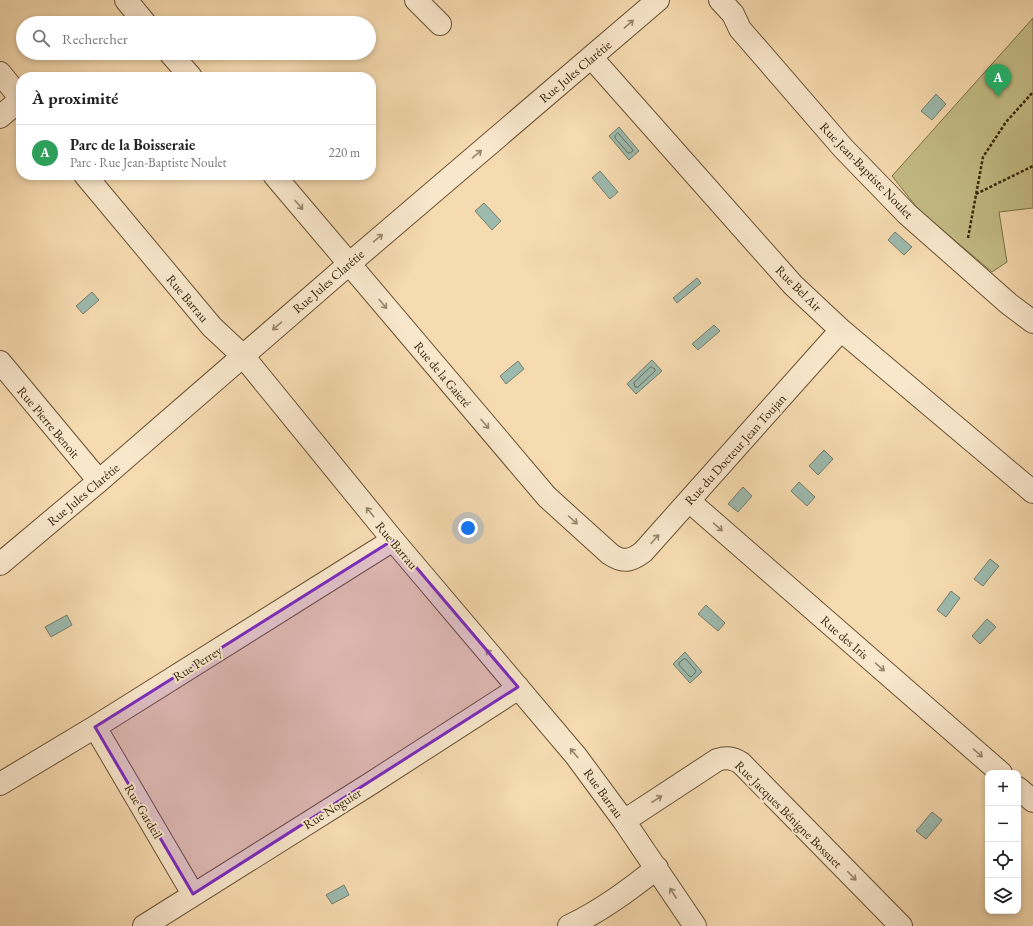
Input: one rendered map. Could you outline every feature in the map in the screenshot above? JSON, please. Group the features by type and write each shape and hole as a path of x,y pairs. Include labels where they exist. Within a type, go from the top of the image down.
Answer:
{"street":[{"path":"126,0 139,16"},
{"path":"416,0 440,24"},
{"name":"Rue Jules Clarétie","path":"0,564 99,481 349,264 658,0"},
{"name":"Rue Jean-Baptiste Noulet","path":"720,0 732,14 740,29 843,148 907,214 1009,304 1033,322"},
{"name":"Rue Bel Air","path":"591,57 793,285 841,330 1033,492"},
{"path":"176,60 187,72"},
{"path":"0,73 16,93"},
{"path":"0,117 16,103"},
{"name":"Rue Barrau","path":"89,180 212,327 243,356 393,540 576,756 657,868 695,926"},
{"name":"Rue de la Gaieté","path":"278,180 547,497 610,554 624,560"},
{"name":"Rue du Docteur Jean Toujan","path":"624,560 634,559 643,552 841,330"},
{"name":"Rue Pierre Benoit","path":"0,362 99,481"},
{"name":"Rue des Iris","path":"689,501 998,770"},
{"name":"Rue Perrey","path":"0,784 95,727 393,540"},
{"name":"Rue Noguier","path":"144,926 370,784 518,687"},
{"name":"Rue Gardeil","path":"95,727 193,894"},
{"name":"Rue Jacques Bénigne Bossuet","path":"624,821 717,760 734,758 741,763 901,926"},
{"path":"1021,791 1033,801"},
{"path":"568,926 589,916 657,868"}],"path":[{"path":"958,258 966,249 983,156 1006,122 1033,92"},
{"path":"975,194 1033,166"}],"highlighted area":[{"path":"393,540 518,687 193,894 95,727"}],"shaded area":[{"path":"1033,18 1033,208 999,212 1007,262 992,272 919,210 892,176"}],"water":[{"path":"936,94 946,104 932,120 921,111"},
{"path":"619,127 639,151 629,160 609,136"},
{"path":"600,171 618,192 610,199 592,178"},
{"path":"484,203 501,221 492,230 475,211"},
{"path":"895,232 912,247 904,255 888,240"},
{"path":"697,278 701,283 677,303 673,298"},
{"path":"92,292 99,300 83,314 76,306"},
{"path":"714,325 720,331 698,350 692,344"},
{"path":"652,360 662,371 636,394 627,384"},
{"path":"518,361 524,369 506,384 500,376"},
{"path":"824,450 833,459 818,475 809,466"},
{"path":"799,482 815,497 807,506 791,491"},
{"path":"743,487 752,496 738,512 728,504"},
{"path":"990,559 999,566 983,586 974,579"},
{"path":"951,591 960,598 946,617 937,610"},
{"path":"706,605 725,623 718,631 698,614"},
{"path":"67,615 72,625 51,637 45,627"},
{"path":"987,619 996,627 980,644 972,636"},
{"path":"685,652 702,672 690,683 673,664"},
{"path":"932,812 942,820 926,839 916,831"},
{"path":"344,885 349,895 332,904 326,895"}],"place":[{"name":"Parc de la Boisseraie","path":"998,97"}]}
